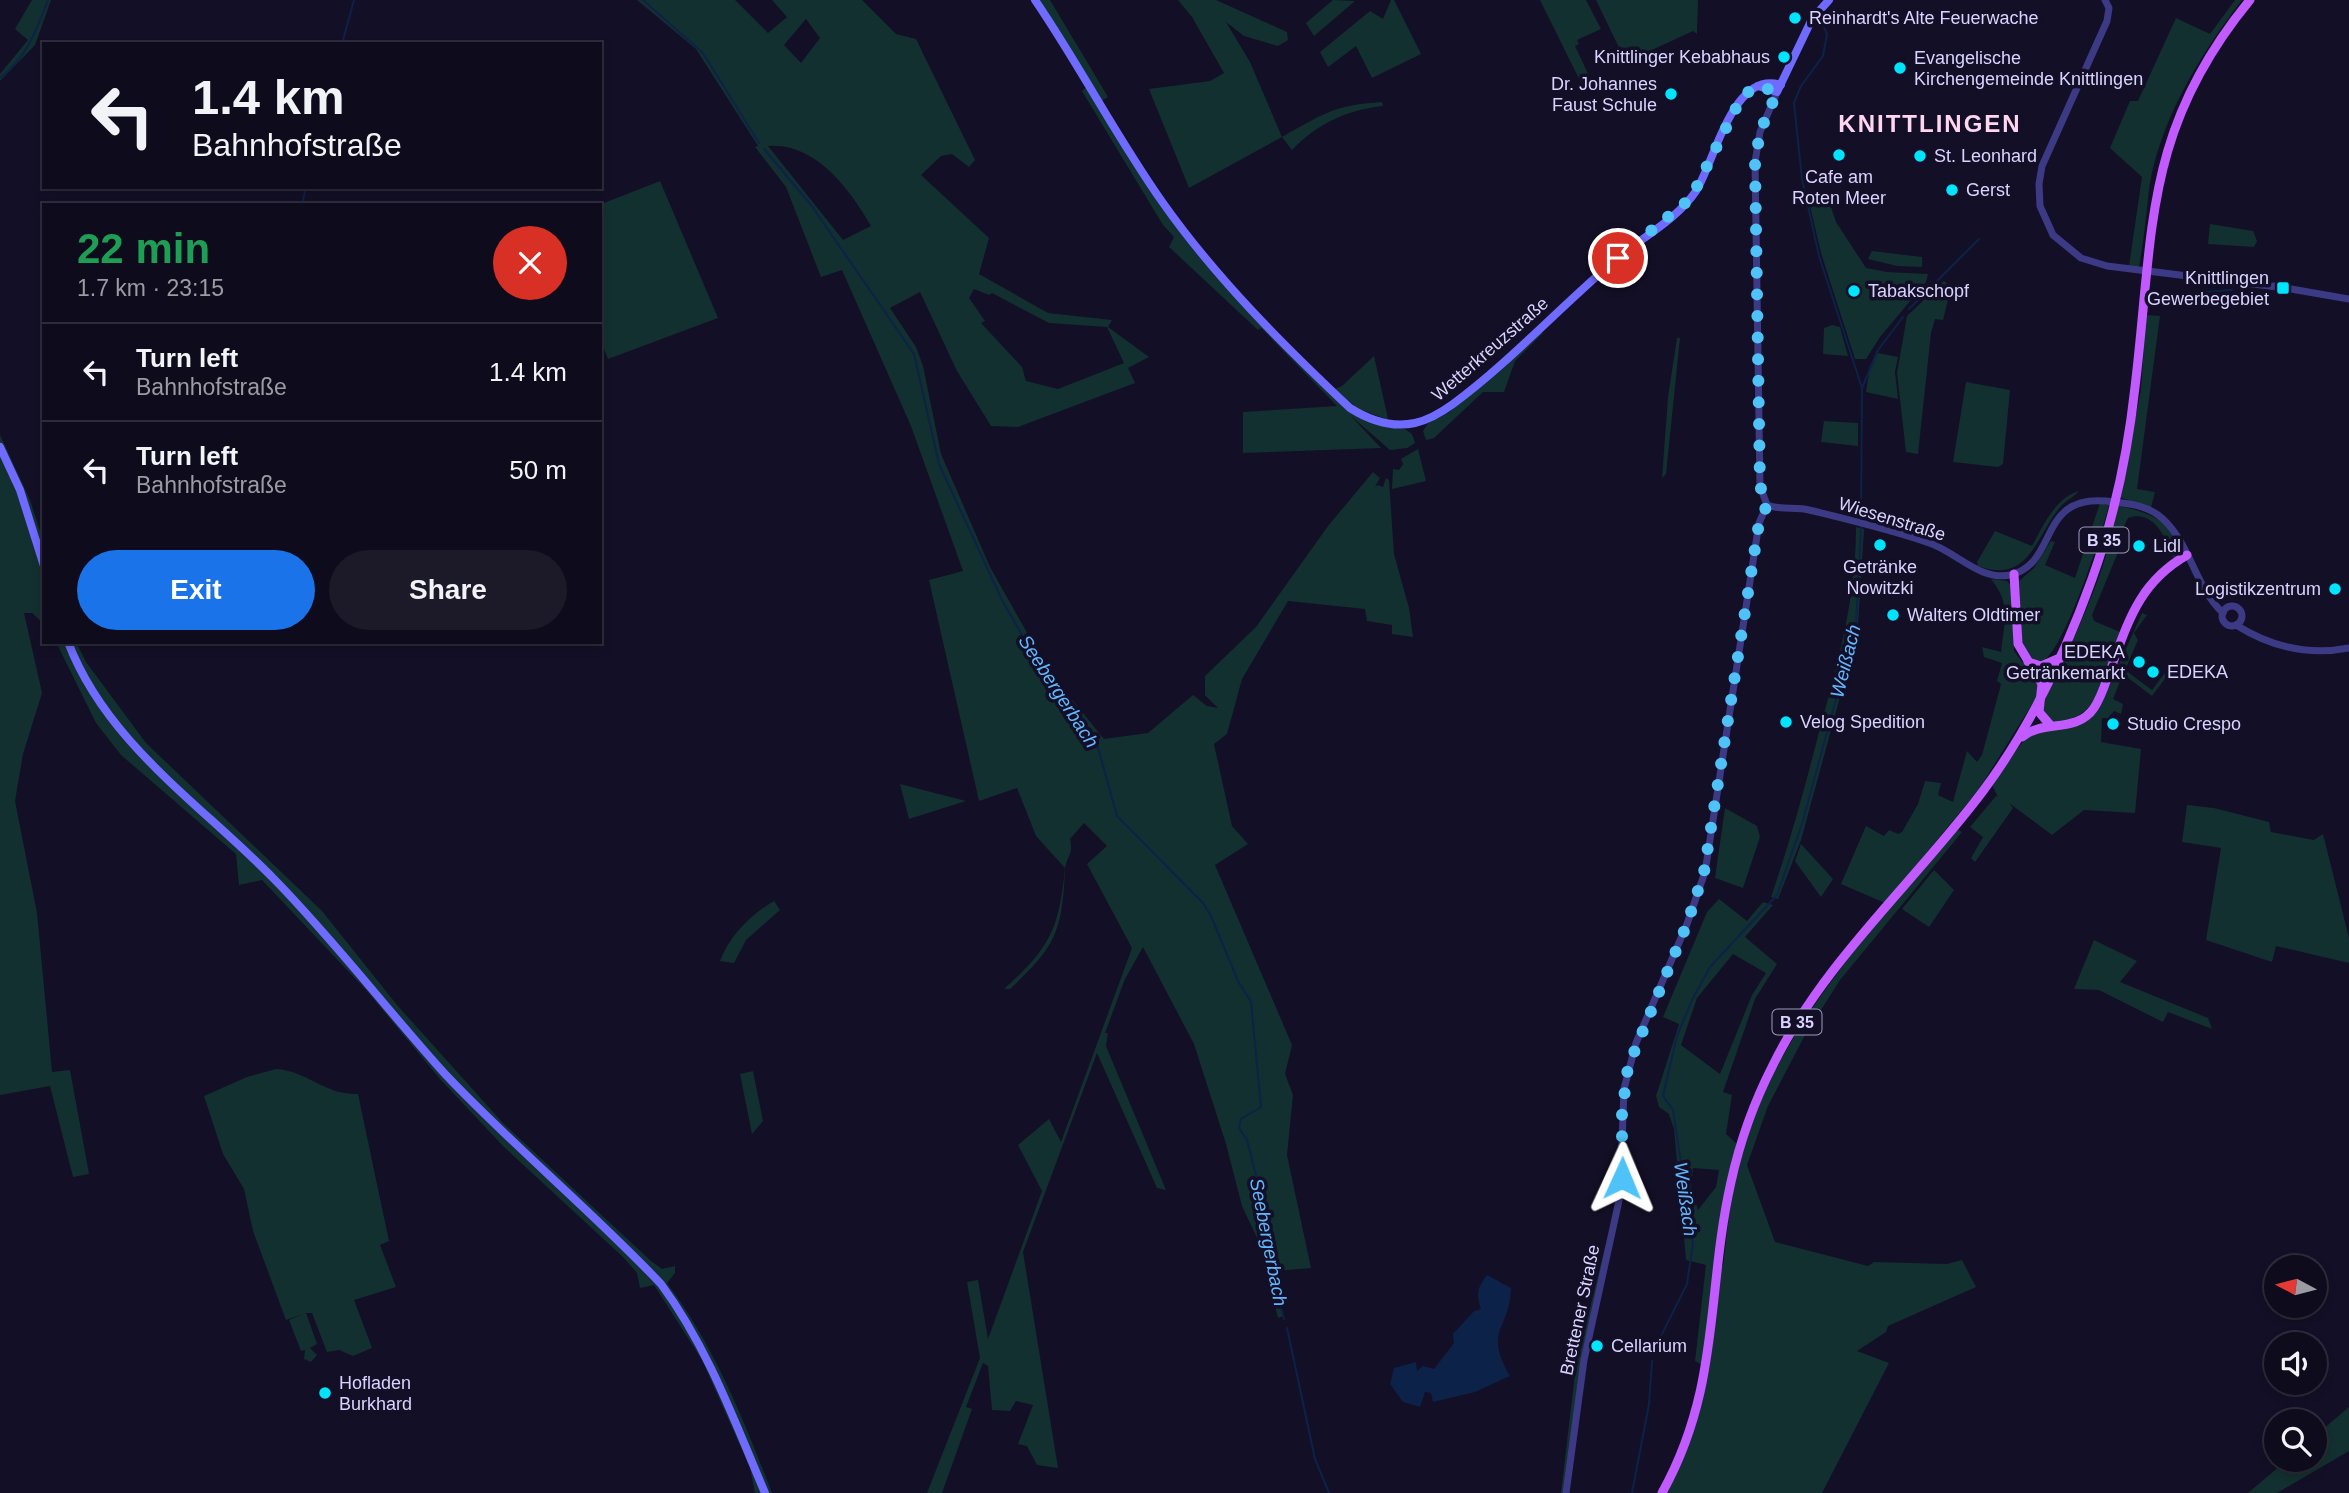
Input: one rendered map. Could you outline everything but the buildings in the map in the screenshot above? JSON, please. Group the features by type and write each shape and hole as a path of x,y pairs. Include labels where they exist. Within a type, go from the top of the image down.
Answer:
{"main road":[{"name":"Wetterkreuzstraße","path":"1035,0 1129,153 1183,230 1244,301 1350,408 1378,422 1404,424 1435,415 1453,404 1691,198 1742,96 1758,86 1779,89"},
{"name":"Brettener Straße","path":"1779,89 1812,19 1829,0"},
{"name":"B 35","path":"1662,1493 1691,1430 1703,1388 1733,1174 1748,1123 1773,1064 1820,987 1982,793 1998,770 2041,698 2092,580 2107,529 2131,415 2145,264 2160,173 2179,115 2211,51 2250,0"},
{"path":"0,447 20,490 42,560"},
{"path":"2015,743 2031,729 2072,723 2094,708 2143,593 2159,573 2187,555"},
{"path":"2014,574 2016,633 2028,662 2042,684 2041,717 2051,726"},
{"path":"69,644 93,692 125,737 272,877 341,951 444,1073 661,1284 688,1322 718,1381 765,1493"},
{"path":"2028,662 2041,666 2059,658"}],"street":[{"path":"2107,4 2107,21 2042,166 2039,197 2053,235 2081,258 2138,272 2277,287 2349,299"},
{"name":"Brettener Straße","path":"1566,1493 1586,1349 1620,1196 1622,1113 1628,1067 1702,881 1759,523 1767,505 1760,486 1755,162 1760,132 1779,89"},
{"path":"2014,574 2035,557 2065,511 2079,501 2097,499 2135,504 2164,520 2187,555 2211,600 2226,610 2240,609 2239,623"},
{"name":"Wiesenstraße","path":"1767,505 1805,509 1939,547 1989,574 2014,574"},
{"path":"2226,610 2225,623 2239,623 2253,634 2299,650 2317,652 2349,648"}],"green space":[{"path":"32,0 51,0 35,45 0,81 0,74 28,40 15,29"},
{"path":"637,0 735,0 768,33 787,17 772,0 862,0 896,34 916,39 975,160 969,167 952,154 941,156 921,175 989,238 979,274 1048,313 1112,320 1108,327 1149,357 1128,368 1135,383 1018,427 991,426 957,371 920,292 890,308 916,347 923,366 941,454 990,567 1048,670 1104,739 1148,733 1193,695 1207,706 1218,708 1205,695 1205,676 1256,627 1328,526 1373,472 1380,478 1375,487 1383,487 1386,478 1389,480 1394,554 1409,608 1413,637 1392,634 1392,625 1367,621 1365,609 1288,601 1242,679 1227,734 1214,744 1232,826 1248,844 1215,865 1292,1045 1285,1074 1293,1095 1287,1155 1311,1268 1276,1271 1283,1316 1278,1318 1259,1242 1242,1206 1226,1144 1194,1044 1143,947 1125,979 1105,1033 1108,1033 1106,1046 1166,1190 1157,1188 1097,1053 1023,1252 1058,1468 1037,1465 1027,1446 1018,1444 1033,1405 1016,1401 1010,1411 992,1410 988,1366 983,1363 966,1407 972,1409 942,1493 927,1493 980,1358 967,1282 978,1280 988,1339 1042,1191 1018,1145 1049,1119 1061,1142 1132,948 1087,864 1107,846 1084,823 1070,839 1071,849 1066,865 1062,909 1054,937 1038,961 1010,989 1004,989 1020,975 1050,936 1063,889 1065,868 1036,836 1017,788 979,801 929,580 963,571 911,426 842,270 821,277 786,187 755,147 758,146 696,49","holes":["806,19 820,38 801,63 784,45","768,146 801,152 816,160 842,184 871,226 843,240","974,289 989,295 992,293 1049,323 1107,327 1124,363 1058,389 1026,381 1022,367 981,323 985,321 969,298"]},
{"path":"1035,0 1050,0 1108,97 1100,102 1127,156 1160,206 1242,303 1335,398 1388,427 1405,429 1412,434 1415,443 1407,448 1390,450 1350,415 1381,448 1243,453 1243,412 1337,406 1261,328 1258,330 1169,247 1174,237 1163,225 1082,91 1089,85"},
{"path":"1178,0 1216,0 1287,32 1288,40 1278,46 1244,36 1226,22 1250,62 1282,137 1189,188 1149,89 1210,81 1224,73 1192,17"},
{"path":"1333,0 1355,1 1314,36 1306,23"},
{"path":"1391,0 1394,0 1421,54 1372,78 1356,46 1328,67 1320,52 1370,11 1383,19"},
{"path":"1540,0 1586,0 1601,29 1577,40 1579,44 1575,46 1593,84 1584,89"},
{"path":"1596,0 1698,0 1697,34 1693,31 1626,62"},
{"path":"2235,0 2242,0 2196,68 2170,119 2152,172 2139,267 2129,266 2142,177 2110,148 2130,101 2138,101 2176,18 2210,34"},
{"path":"1382,102 1383,106 1334,119 1312,132 1292,150 1282,137 1340,108"},
{"path":"660,181 718,318 608,359 602,344 602,204"},
{"path":"1828,198 1836,222 1866,268 1928,274 1926,282 1880,337 1866,359 1855,359 1821,253 1809,202"},
{"path":"2210,224 2253,231 2257,241 2254,247 2208,244"},
{"path":"1872,251 1922,257 1922,267 1897,266 1868,259"},
{"path":"1944,281 1951,288 1943,320 1935,319 1931,333 1918,454 1906,452 1897,373 1907,316"},
{"path":"2146,315 2160,316 2137,489 2155,492 2151,508 2119,497 2141,390"},
{"path":"1832,325 1840,327 1848,356 1823,354 1824,328"},
{"path":"1543,333 1515,361 1504,392 1483,392 1434,438 1426,440 1423,431 1428,423 1448,413"},
{"path":"1677,338 1680,338 1666,474 1662,478 1668,397"},
{"path":"1878,353 1898,357 1895,372 1898,399 1866,392 1870,366"},
{"path":"1374,356 1388,420 1357,408 1335,389 1342,386"},
{"path":"1966,382 2010,390 2003,464 1998,467 1953,462"},
{"path":"1824,421 1858,423 1858,446 1821,442"},
{"path":"0,435 30,500 42,537 42,622 32,613 24,613 42,693 23,754 15,801 37,913 52,1072 70,1070 89,1174 73,1177 50,1086 0,1095"},
{"path":"1418,449 1426,481 1392,489 1393,469 1399,470 1403,464 1401,459"},
{"path":"2079,491 2062,505 2030,554 2021,563 2010,569 1996,570 1978,566 1977,562 1995,531 2032,546 2056,506"},
{"path":"2100,503 2109,505 2091,564 2062,636 2043,661 2029,659 2022,646 2019,581 2034,568 2051,541 2055,542 2045,565 2075,578"},
{"path":"2117,506 2148,514 2167,526 2178,543 2178,554 2174,558 2172,556 2162,533 2151,521 2145,517 2128,518 2124,526 2126,533 2092,615 2094,621 2120,632 2106,677 2101,690 2083,712 2054,723 2043,714 2046,697 2098,579 2110,543"},
{"path":"1856,527 1864,529 1858,625 1801,840 1778,899 1771,897 1803,794 1845,631 1853,580"},
{"path":"1991,579 2007,581 2011,586 2014,651 2039,684 2036,698 1979,789 1885,903 1841,884 1866,826 1884,836 1889,830 1898,834 1902,832 1918,804 1925,781 1941,783 1938,795 1953,802 1967,751 1977,762 1982,755 2001,684 1997,681 2002,663 1984,657 1982,647 2001,652 2005,622 2002,597"},
{"path":"2142,613 2147,615 2134,633 2138,640 2125,670 2152,690 2171,665 2173,668 2152,696 2123,674 2113,699 2123,704 2121,714 2114,711 2108,718 2102,718 2101,742 2141,749 2135,813 2084,810 2052,835 2009,803 2013,808 1975,862 1971,858 1983,837 1970,827 1996,796 1998,797 1992,785 2011,755 2032,732 2067,728 2106,693"},
{"path":"57,644 77,644 86,662 146,743 322,911 397,1005 503,1123 651,1261 662,1269 675,1266 675,1273 667,1283 714,1358 739,1410 772,1493 765,1493 703,1353 763,1493 755,1493 750,1468 702,1360 654,1285 640,1288 637,1273 623,1257 503,1146 440,1079 367,991 262,880 239,885 236,854 121,755 96,723"},
{"path":"900,784 966,801 909,819"},
{"path":"2187,805 2214,808 2269,822 2271,832 2314,840 2323,834 2349,938 2349,963 2276,946 2272,962 2206,940 2221,848 2182,842"},
{"path":"1725,808 1757,826 1760,837 1743,888 1715,878"},
{"path":"1957,829 1962,832 1840,980 1805,1035 1768,1106 1747,1165 1775,1242 1868,1266 1874,1262 1947,1264 1962,1260 1976,1287 1888,1326 1886,1332 1857,1351 1889,1363 1822,1493 1667,1493 1670,1488 1667,1484 1677,1466 1704,1366 1695,1361 1706,1265 1686,1260 1674,1129 1669,1114 1659,1107 1656,1096 1679,1024 1663,1017 1707,912 1719,899 1747,921 1763,902 1773,905 1745,937 1777,964 1755,999 1723,1092 1732,1095 1726,1134 1737,1144 1716,1266 1723,1266 1733,1190 1744,1145 1761,1100 1782,1057 1834,977","holes":["1733,954 1766,973 1752,995 1720,1074 1681,1045 1697,998","1693,1168 1719,1170 1716,1187 1698,1210 1691,1187"]},
{"path":"1801,844 1833,879 1821,897 1795,861"},
{"path":"1934,870 1954,890 1929,927 1902,909"},
{"path":"774,901 780,910 746,940 734,963 720,961 729,942 742,926"},
{"path":"2094,940 2137,961 2120,982 2208,1018 2212,1029 2168,1012 2163,1022 2099,990 2074,989"},
{"path":"276,1069 298,1074 335,1091 358,1094 389,1241 380,1245 396,1287 354,1300 372,1348 353,1356 339,1350 327,1352 312,1313 306,1313 317,1344 310,1348 317,1355 311,1362 304,1359 305,1350 301,1351 289,1320 303,1314 286,1320 253,1231 244,1189 223,1154 204,1096 247,1077"},
{"path":"753,1071 763,1121 752,1134 740,1074"},
{"path":"1611,1223 1583,1350 1561,1493 1576,1365"},
{"path":"2349,1407 2349,1451 2327,1464 2327,1426"},
{"path":"2273,1472 2313,1472 2277,1493 2248,1493"}],"water":[{"path":"1487,1275 1511,1288 1510,1302 1498,1338 1502,1360 1510,1376 1475,1392 1433,1402 1431,1393 1425,1392 1420,1407 1403,1402 1390,1384 1394,1368 1416,1362 1417,1371 1423,1366 1434,1369 1454,1343 1453,1334 1474,1311 1481,1309 1478,1291"}],"waterway":[{"path":"0,78 24,53 48,0"},
{"path":"343,42 354,0"},
{"name":"Seebergerbach","path":"643,0 703,53 759,143"},
{"name":"Weißach","path":"1820,18 1827,34 1823,56 1801,86 1794,103 1802,179 1819,256 1862,388 1861,521"},
{"name":"Seebergerbach","path":"764,149 811,205 914,354 939,464 1002,600 1041,668 1097,744 1117,816 1203,903 1238,981 1251,1002 1261,1107 1241,1119 1239,1128 1247,1140 1267,1219 1272,1243 1270,1271 1284,1319"},
{"path":"302,203 306,189"},
{"path":"1909,309 1979,239"},
{"path":"2153,296 2232,290"},
{"path":"1862,388 1878,350 1903,317"},
{"name":"Weißach","path":"1654,1350 1687,1284 1693,1243 1673,1110 1663,1096 1677,1036 1710,967 1777,895 1802,824 1856,626 1861,527"},
{"name":"Seebergerbach","path":"1287,1328 1315,1459 1329,1493"},
{"name":"Weißach","path":"1632,1493 1649,1404 1652,1361"}],"place":[{"name":"Reinhardt's Alte Feuerwache","path":"1795,18"},
{"name":"Knittlinger Kebabhaus","path":"1784,57"},
{"name":"Evangelische Kirchengemeinde Knittlingen","path":"1900,68"},
{"name":"Dr. Johannes Faust Schule","path":"1671,94"},
{"name":"Cafe am Roten Meer","path":"1839,155"},
{"name":"St. Leonhard","path":"1920,156"},
{"name":"Gerst","path":"1952,190"},
{"name":"Knittlingen Gewerbegebiet","path":"2283,288"},
{"name":"Tabakschopf","path":"1854,291"},
{"name":"Getränke Nowitzki","path":"1880,545"},
{"name":"Lidl","path":"2139,546"},
{"name":"Logistikzentrum","path":"2335,589"},
{"name":"Walters Oldtimer","path":"1893,615"},
{"name":"EDEKA Getränkemarkt","path":"2139,662"},
{"name":"EDEKA","path":"2153,672"},
{"name":"Velog Spedition","path":"1786,722"},
{"name":"Studio Crespo","path":"2113,724"},
{"name":"Cellarium","path":"1597,1346"},
{"name":"Hofladen Burkhard","path":"325,1393"}],"district":[{"name":"KNITTLINGEN","path":"1930,124"}],"route":[{"path":"1618,258 1681,209 1691,198 1742,96 1758,86 1777,92 1760,132 1755,162 1760,486 1763,501 1767,505 1759,523 1706,866 1696,901 1628,1067 1622,1113 1622,1178"}]}
